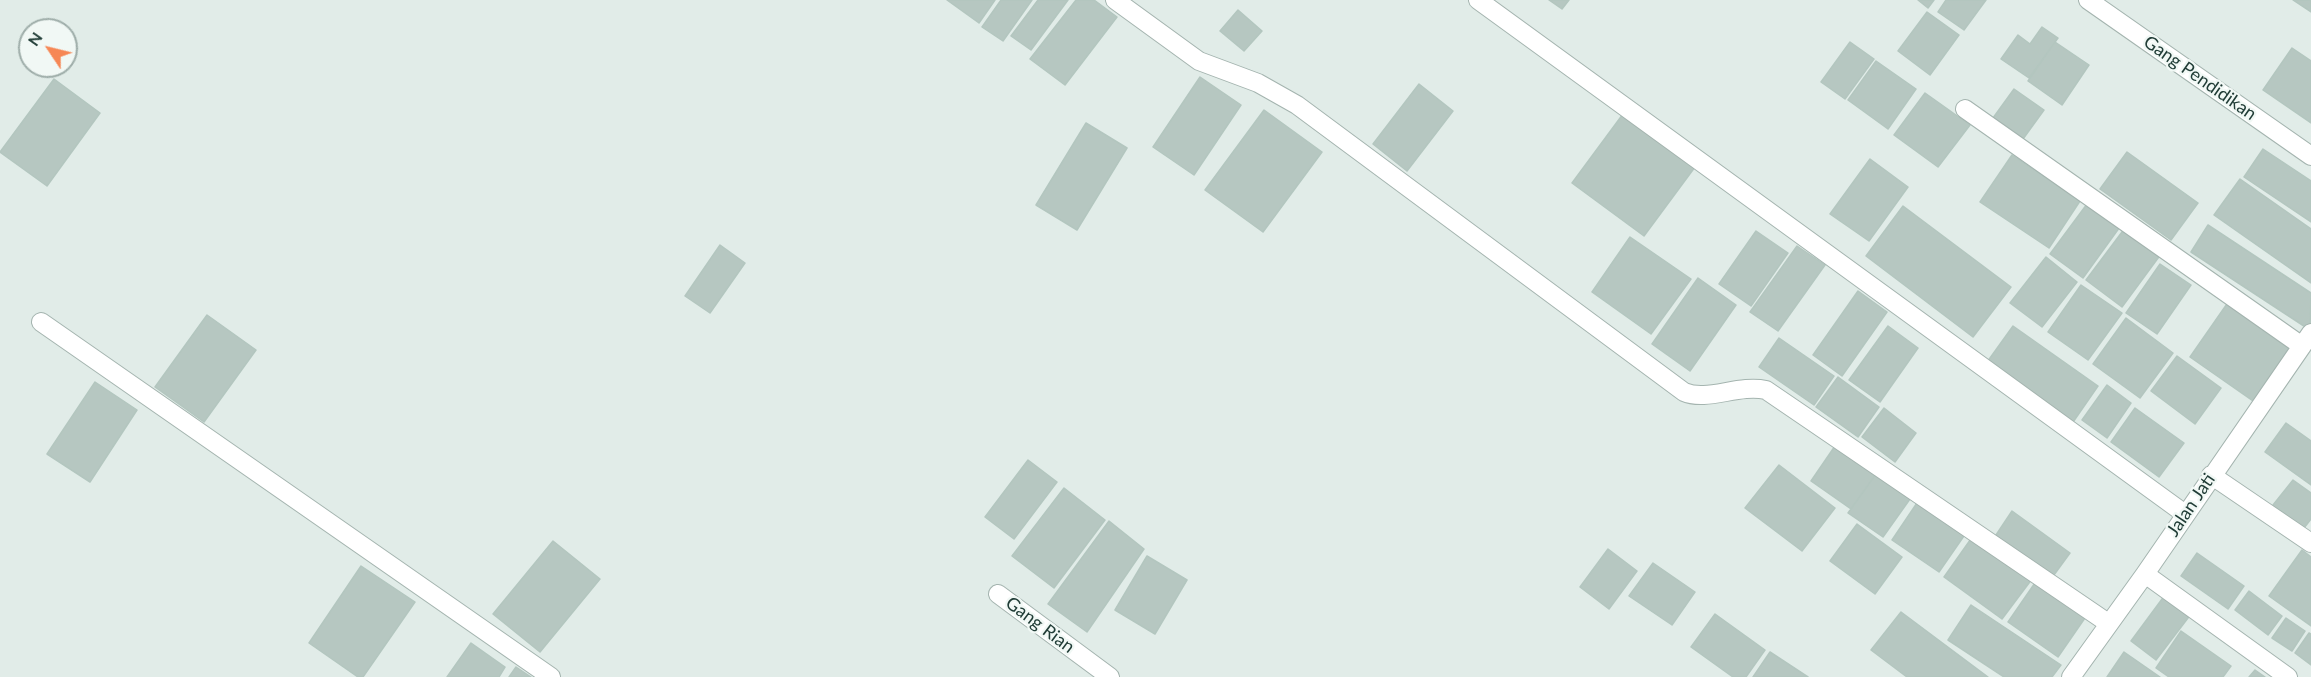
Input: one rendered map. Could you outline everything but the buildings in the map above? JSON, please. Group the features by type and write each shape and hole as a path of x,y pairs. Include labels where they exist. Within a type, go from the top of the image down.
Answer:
{"street":[{"path":"1115,0 1199,61 1258,83 1297,105 1684,392 1698,396 1743,388 1766,390 2108,623"},
{"path":"1478,0 2185,514"},
{"name":"Gang Pendidikan","path":"2088,0 2311,156"},
{"path":"1965,108 2307,340"},
{"path":"41,322 551,677"},
{"name":"Jalan Jati","path":"2071,677 2307,340"},
{"path":"2211,475 2311,543"},
{"path":"2145,574 2288,677"},
{"name":"Gang Rian","path":"998,594 1110,677"}]}
